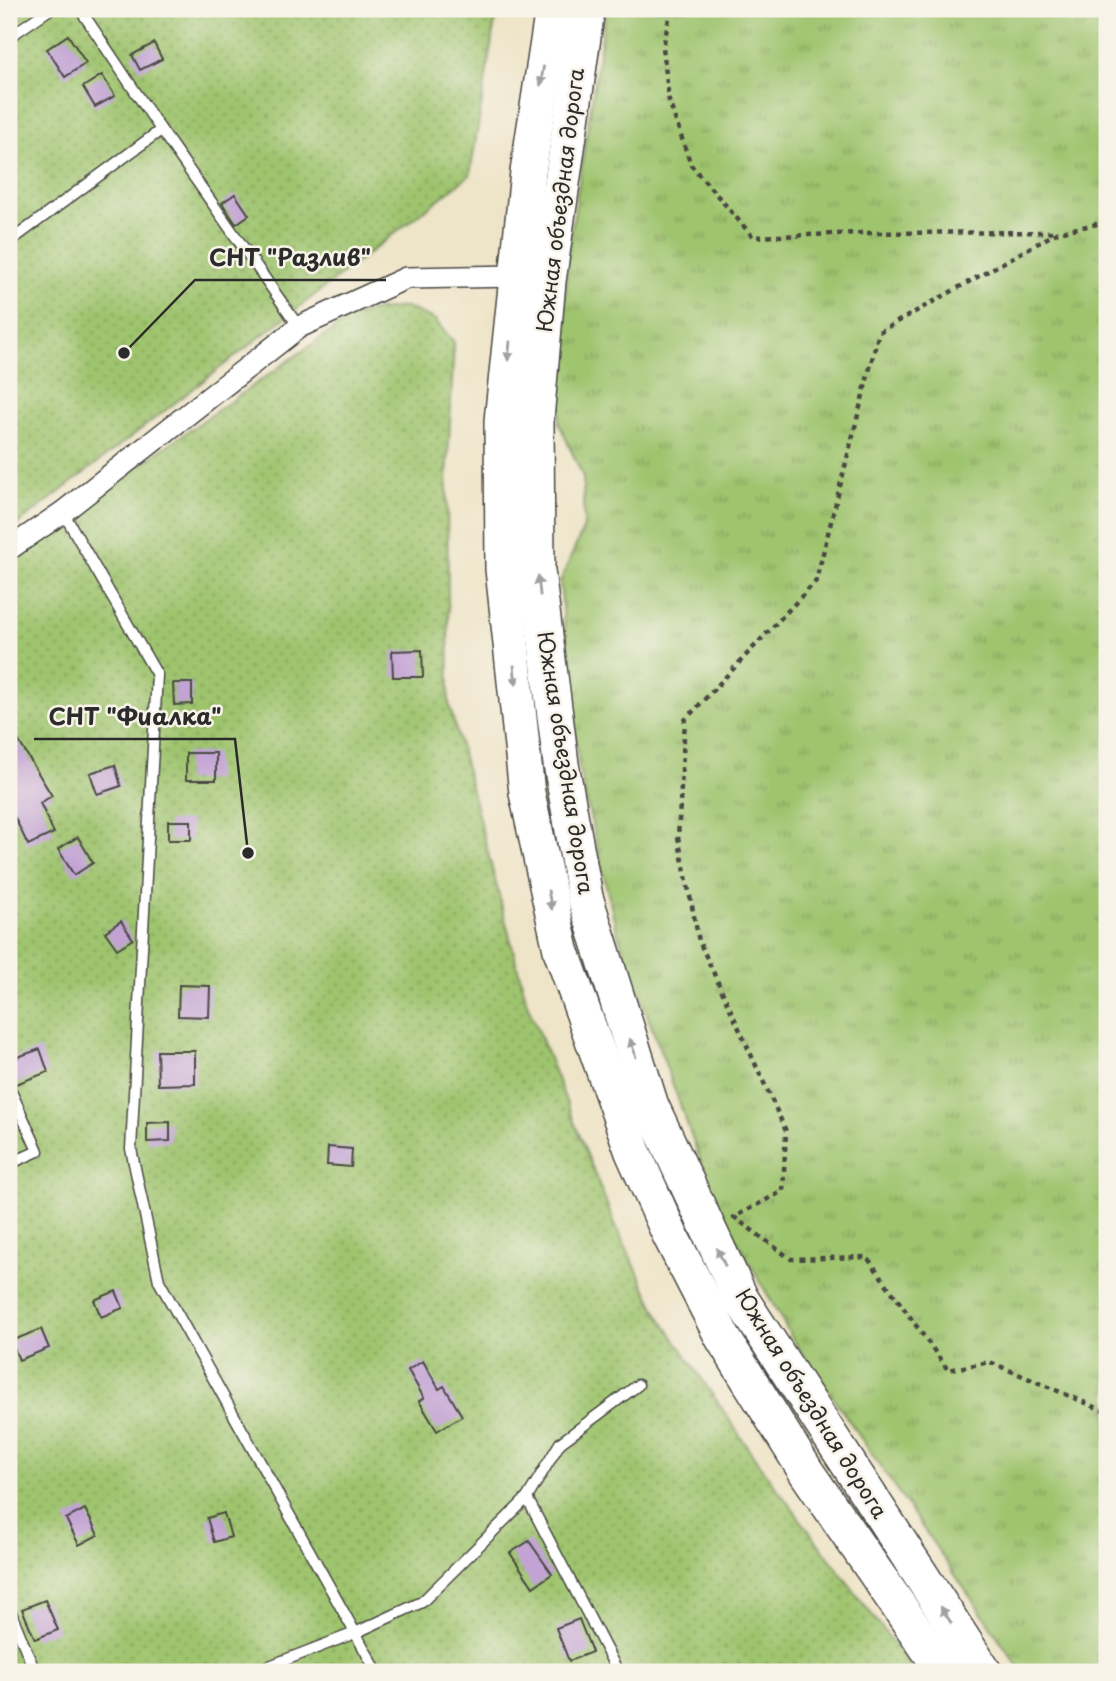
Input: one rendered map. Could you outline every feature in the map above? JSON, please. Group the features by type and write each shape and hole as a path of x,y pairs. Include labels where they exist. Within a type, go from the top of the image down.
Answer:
{"main road":[{"name":"Южная объездная дорога","path":"552,9 528,172 536,419 537,571 561,764 585,897 651,1106 741,1299 984,1672"},
{"name":"Южная объездная дорога","path":"587,9 502,421 503,569 527,793 561,950 633,1152 670,1235 723,1338 807,1473 944,1672"}],"street":[{"path":"9,550 63,512 299,327 407,278 530,295"}],"lane":[{"path":"9,37 50,9"},
{"path":"80,9 160,130 299,327"},
{"path":"9,242 160,130"},
{"path":"63,512 157,675 131,1149 159,1281 377,1672"},
{"path":"9,1087 38,1151 9,1164"},
{"path":"254,1672 355,1633 422,1602 527,1498 560,1443 638,1385"},
{"path":"527,1498 618,1672"},
{"path":"9,1608 35,1672"}],"path":[{"path":"671,9 663,47 669,102 691,165 753,237 862,233 1058,232 1107,222"},
{"path":"1058,232 879,332 816,581 685,720 678,837 699,941 786,1131 783,1191 734,1217 791,1259 867,1257 948,1370 990,1362 1107,1412"}],"green space":[{"path":"9,9 497,9 470,175 9,531"},
{"path":"606,9 1107,9 1107,1672 1022,1672 792,1338 716,1203 617,932 579,769 560,582 584,527 583,477 559,423 567,260"},
{"path":"405,307 434,319 454,342 447,480 449,703 527,1003 616,1227 657,1312 761,1467 915,1672 9,1672 9,556 350,318 372,311"}],"building":[{"path":"68,35 86,63 65,77 47,49"},
{"path":"154,43 162,59 140,70 132,55"},
{"path":"102,75 115,96 95,107 83,87"},
{"path":"235,194 249,215 236,224 222,203"},
{"path":"422,650 423,677 393,677 392,651"},
{"path":"173,683 192,683 192,704 174,705"},
{"path":"9,725 52,796 40,803 54,833 28,845 15,818 9,822"},
{"path":"186,753 216,753 216,780 186,780"},
{"path":"115,765 121,786 97,794 90,773"},
{"path":"168,821 191,821 191,840 168,840"},
{"path":"78,837 93,863 74,875 58,849"},
{"path":"121,921 133,939 117,949 105,932"},
{"path":"179,985 210,986 209,1017 178,1016"},
{"path":"40,1049 48,1072 16,1084 9,1071 9,1060"},
{"path":"157,1051 195,1051 195,1084 158,1085"},
{"path":"170,1122 170,1141 147,1142 147,1123"},
{"path":"328,1147 352,1149 351,1167 327,1165"},
{"path":"116,1291 123,1308 101,1317 94,1300"},
{"path":"41,1329 49,1348 19,1360 11,1341"},
{"path":"423,1361 439,1389 444,1386 462,1416 437,1431 419,1401 424,1398 408,1370"},
{"path":"85,1509 98,1535 79,1545 66,1519"},
{"path":"224,1513 231,1537 214,1542 207,1518"},
{"path":"529,1541 552,1574 533,1587 510,1553"},
{"path":"45,1600 58,1630 35,1639 22,1609"},
{"path":"579,1619 592,1652 569,1661 556,1628"}],"place":[{"name":"СНТ \"Разлив\"","path":"124,353"},
{"name":"СНТ \"Фиалка\"","path":"248,853"}]}
